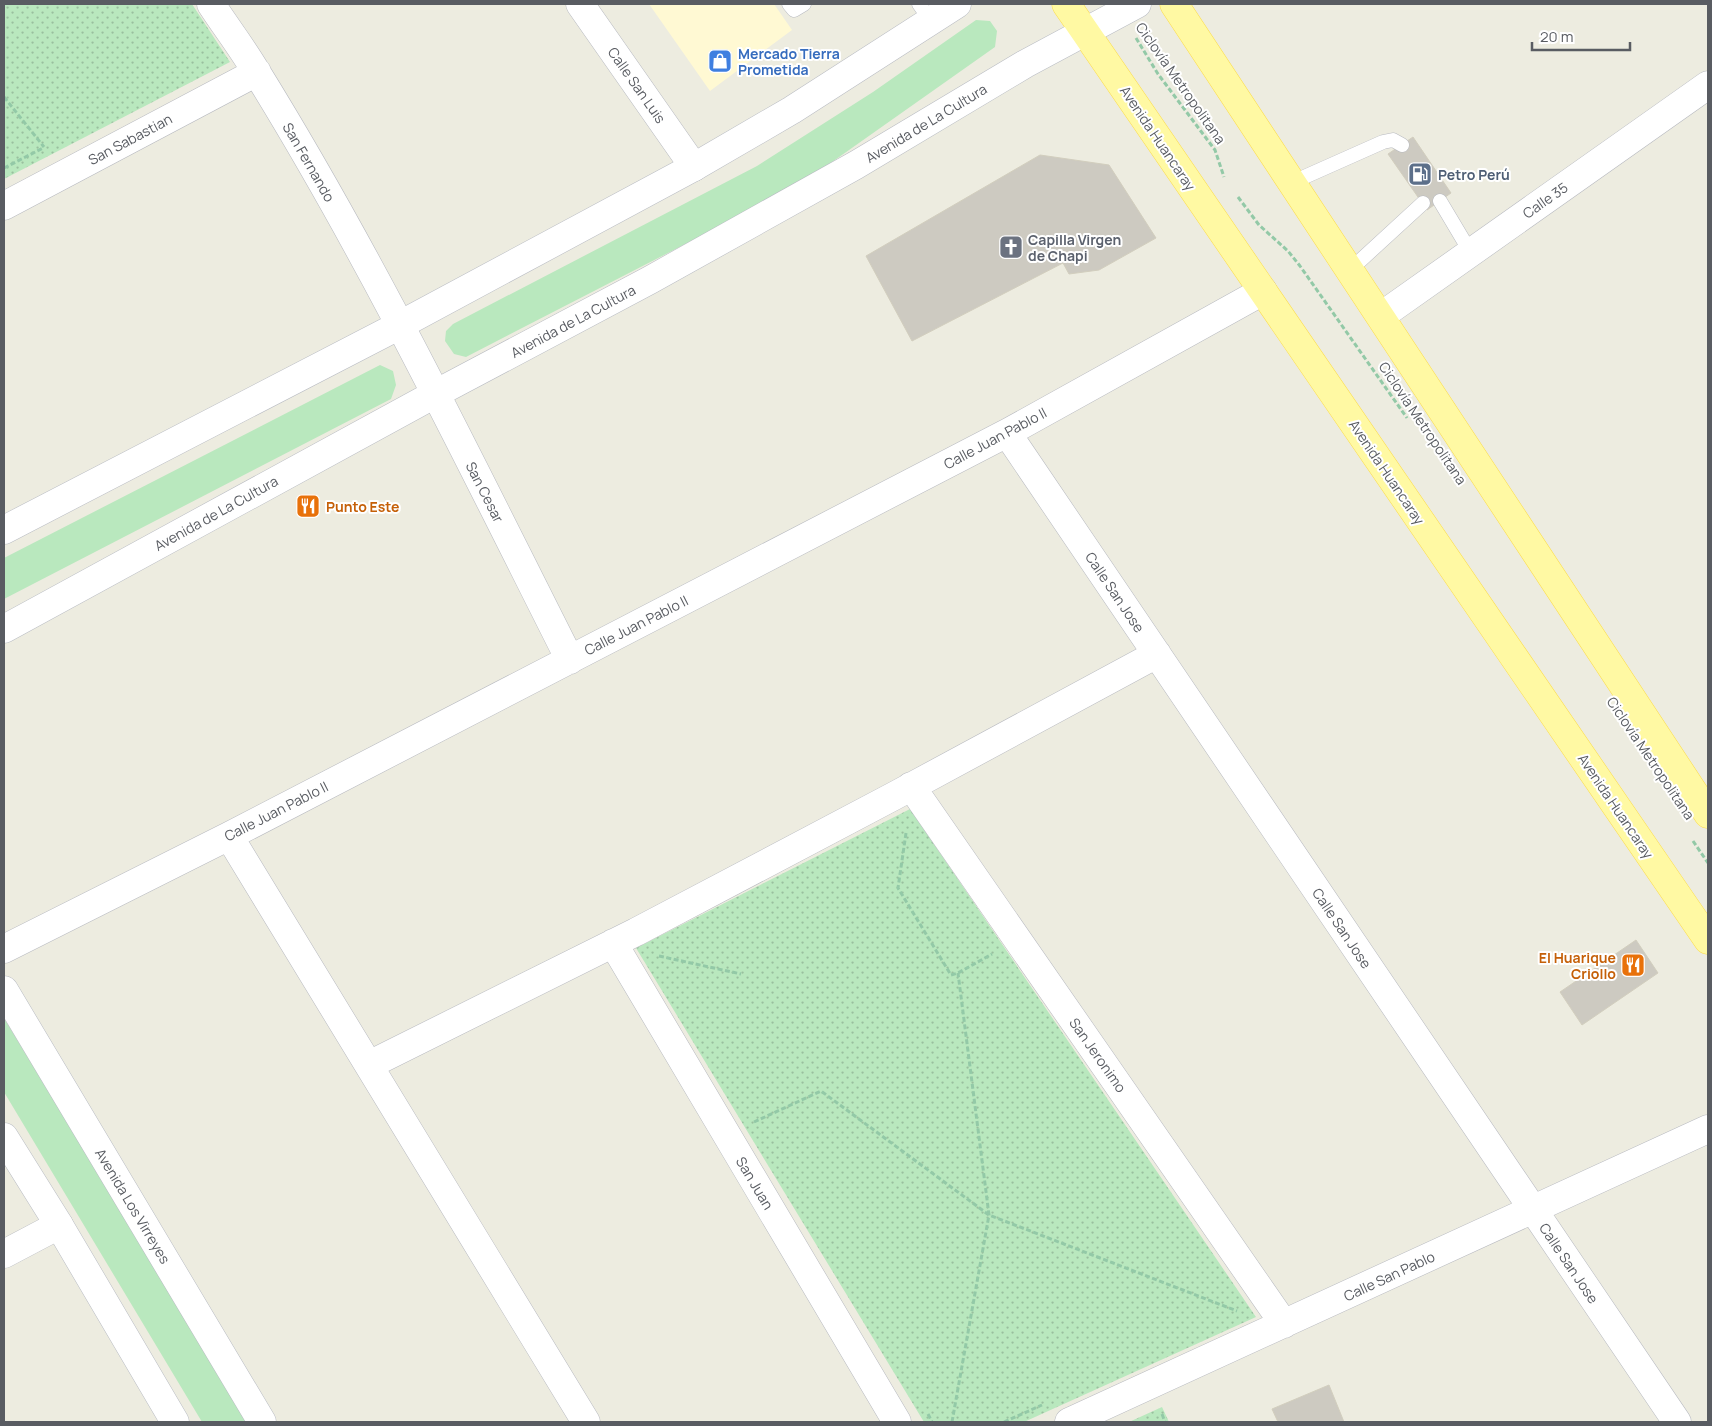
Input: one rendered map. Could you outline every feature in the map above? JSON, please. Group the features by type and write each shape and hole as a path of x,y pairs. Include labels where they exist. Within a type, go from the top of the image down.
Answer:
{"main road":[{"name":"Avenida Huancaray","path":"1066,4 1708,940"},
{"path":"1174,4 1708,814"}],"street":[{"name":"San Fernando","path":"211,4 257,72 349,230 400,325"},
{"name":"Calle San Luis","path":"580,4 694,167"},
{"path":"4,530 400,325 694,167 792,110 925,12 957,4"},
{"name":"Avenida de La Cultura","path":"4,629 435,394 667,271 856,165 1025,64 1128,8"},
{"name":"San Sabastian","path":"4,206 257,72"},
{"name":"Calle 35","path":"1381,316 1708,85"},
{"name":"Calle Juan Pablo II","path":"4,949 229,836 1007,433 1264,291"},
{"name":"San Cesar","path":"400,325 570,660"},
{"name":"Calle San Jose","path":"1007,433 1677,1422"},
{"path":"369,1065 613,943 1157,654"},
{"name":"San Jeronimo","path":"911,786 1284,1324"},
{"path":"229,836 586,1422"},
{"name":"San Juan","path":"613,943 897,1422"},
{"name":"Avenida Los Virreyes","path":"4,990 262,1422"},
{"name":"Calle San Pablo","path":"1069,1422 1708,1129"},
{"path":"4,1137 59,1225 175,1422"},
{"path":"4,1254 59,1225"}],"lane":[{"path":"789,4 794,10 804,4"},
{"path":"1293,182 1383,142 1393,140 1402,145"},
{"path":"1440,201 1471,252"},
{"path":"1350,270 1423,203"}],"path":[{"name":"Ciclovía Metropolitana","path":"1128,8 1158,74 1215,150 1224,177 1230,185"},
{"path":"4,98 44,147"},
{"path":"4,168 53,143"},
{"name":"Ciclovía Metropolitana","path":"1235,193 1259,224 1288,251 1300,266 1411,424"},
{"path":"907,826 898,888 951,975 958,973 998,950"},
{"name":"Ciclovía Metropolitana","path":"1692,839 1708,863"},
{"path":"658,956 741,974"},
{"path":"952,1422 989,1215 958,973"},
{"path":"751,1123 821,1091 989,1215 1245,1314"},
{"path":"1004,1422 1049,1402"},
{"path":"927,1414 932,1422"}],"shaded area":[{"name":"Mercado Tierra Prometida","path":"649,4 774,4 792,30 710,91"}],"green space":[{"path":"4,4 192,4 230,62 4,179"},
{"path":"976,20 990,21 997,31 995,47 798,186 466,357 454,354 445,341 446,331 453,324 757,166 873,92"},
{"path":"380,365 393,371 396,385 391,399 4,599 4,558"},
{"path":"910,809 1256,1317 1024,1422 924,1422 636,948"},
{"path":"4,1018 248,1422 202,1422 4,1092"},
{"path":"1162,1407 1169,1422 1129,1422"}],"building":[{"name":"Petro Perú","path":"1413,137 1451,193 1427,210 1388,154"},
{"name":"Capilla Virgen de Chapi","path":"1040,155 1109,165 1156,238 1099,270 1069,274 1063,263 912,341 866,256"},
{"path":"1636,940 1658,973 1582,1025 1560,992"},
{"path":"1329,1385 1344,1422 1278,1422 1272,1409"}],"place":[{"name":"Mercado Tierra Prometida","path":"720,61"},
{"name":"Petro Perú","path":"1420,174"},
{"name":"Capilla Virgen de Chapi","path":"1011,247"},
{"name":"Punto Este","path":"308,506"},
{"name":"El Huarique Criollo","path":"1633,965"}]}
